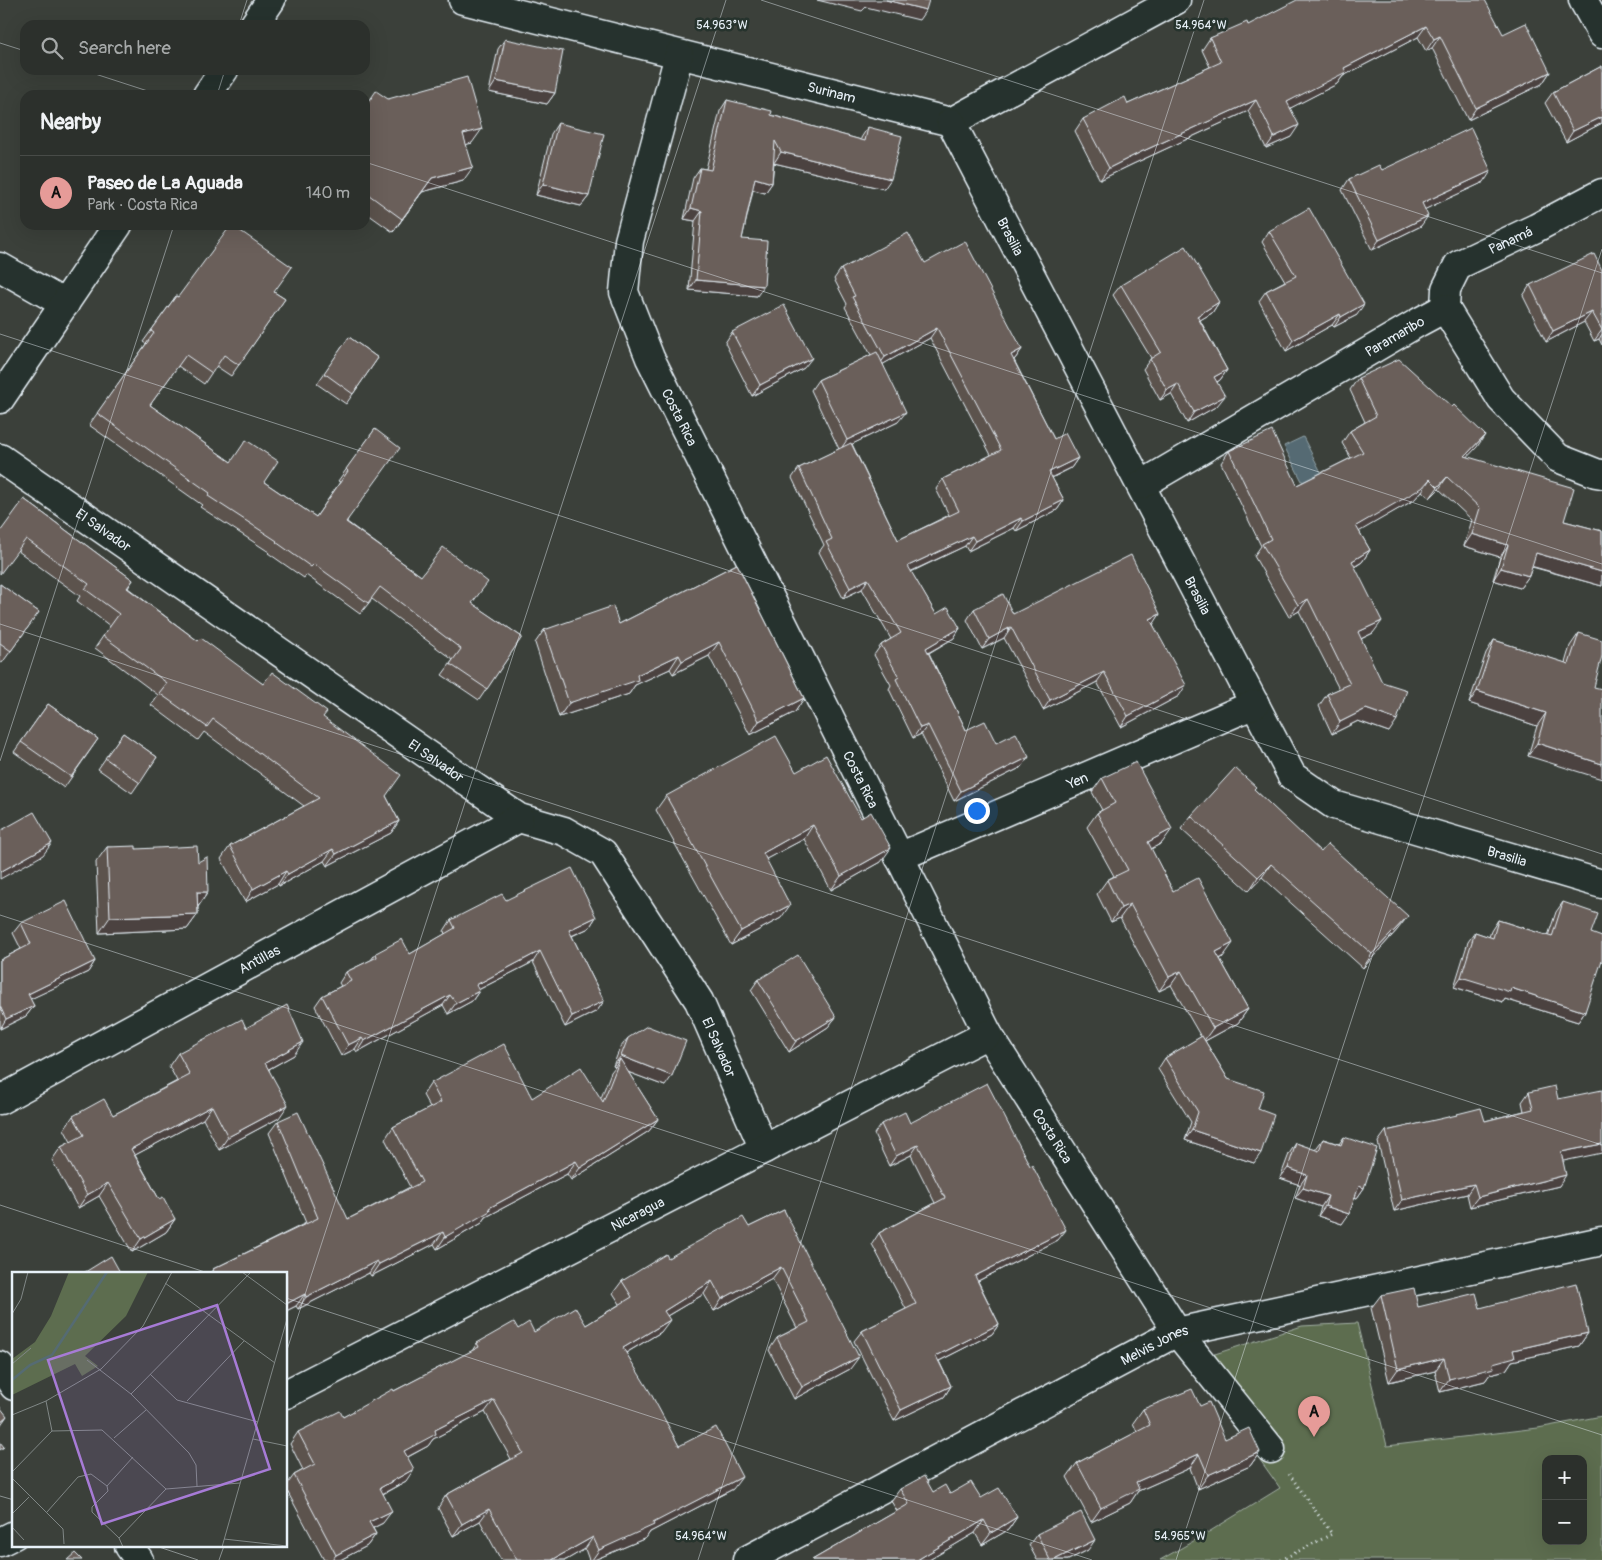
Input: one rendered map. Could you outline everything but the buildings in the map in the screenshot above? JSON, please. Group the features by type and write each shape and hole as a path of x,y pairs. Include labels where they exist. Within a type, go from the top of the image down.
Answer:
{"street":[{"path":"257,20 271,0"},
{"name":"Surinam","path":"463,0 952,122"},
{"path":"952,122 1176,0"},
{"path":"1584,0 1602,34"},
{"name":"Costa Rica","path":"679,55 629,241 624,292 650,358 988,1034 1176,1332 1271,1449"},
{"path":"210,90 221,75"},
{"name":"Brasilia","path":"952,122 1292,776 1334,805 1602,884"},
{"name":"Panamá","path":"1445,308 1446,289 1458,265 1536,228 1602,193"},
{"path":"0,399 115,230"},
{"path":"0,266 65,304"},
{"path":"1445,308 1501,399 1529,429 1558,458 1602,474"},
{"name":"Paramaribo","path":"1141,486 1445,308"},
{"name":"El Salvador","path":"0,458 519,818 564,831 603,853 699,1001 764,1150"},
{"name":"Yen","path":"899,857 1255,704"},
{"name":"Antillas","path":"0,1100 519,818"},
{"name":"Nicaragua","path":"288,1393 988,1034"},
{"name":"Melvis Jones","path":"748,1560 1176,1332 1602,1241"},
{"path":"0,1366 12,1383"},
{"path":"0,1542 12,1535"},
{"path":"130,1548 139,1560"}],"path":[{"path":"1271,1449 1332,1534 1281,1560"}],"green space":[{"path":"1357,1323 1387,1446 1538,1428 1602,1416 1602,1560 1160,1560 1280,1488 1190,1362 1302,1326"}],"water":[{"path":"1303,437 1322,474 1303,483 1284,446"}],"place":[{"name":"Paseo de La Aguada","path":"1314,1437"}]}
